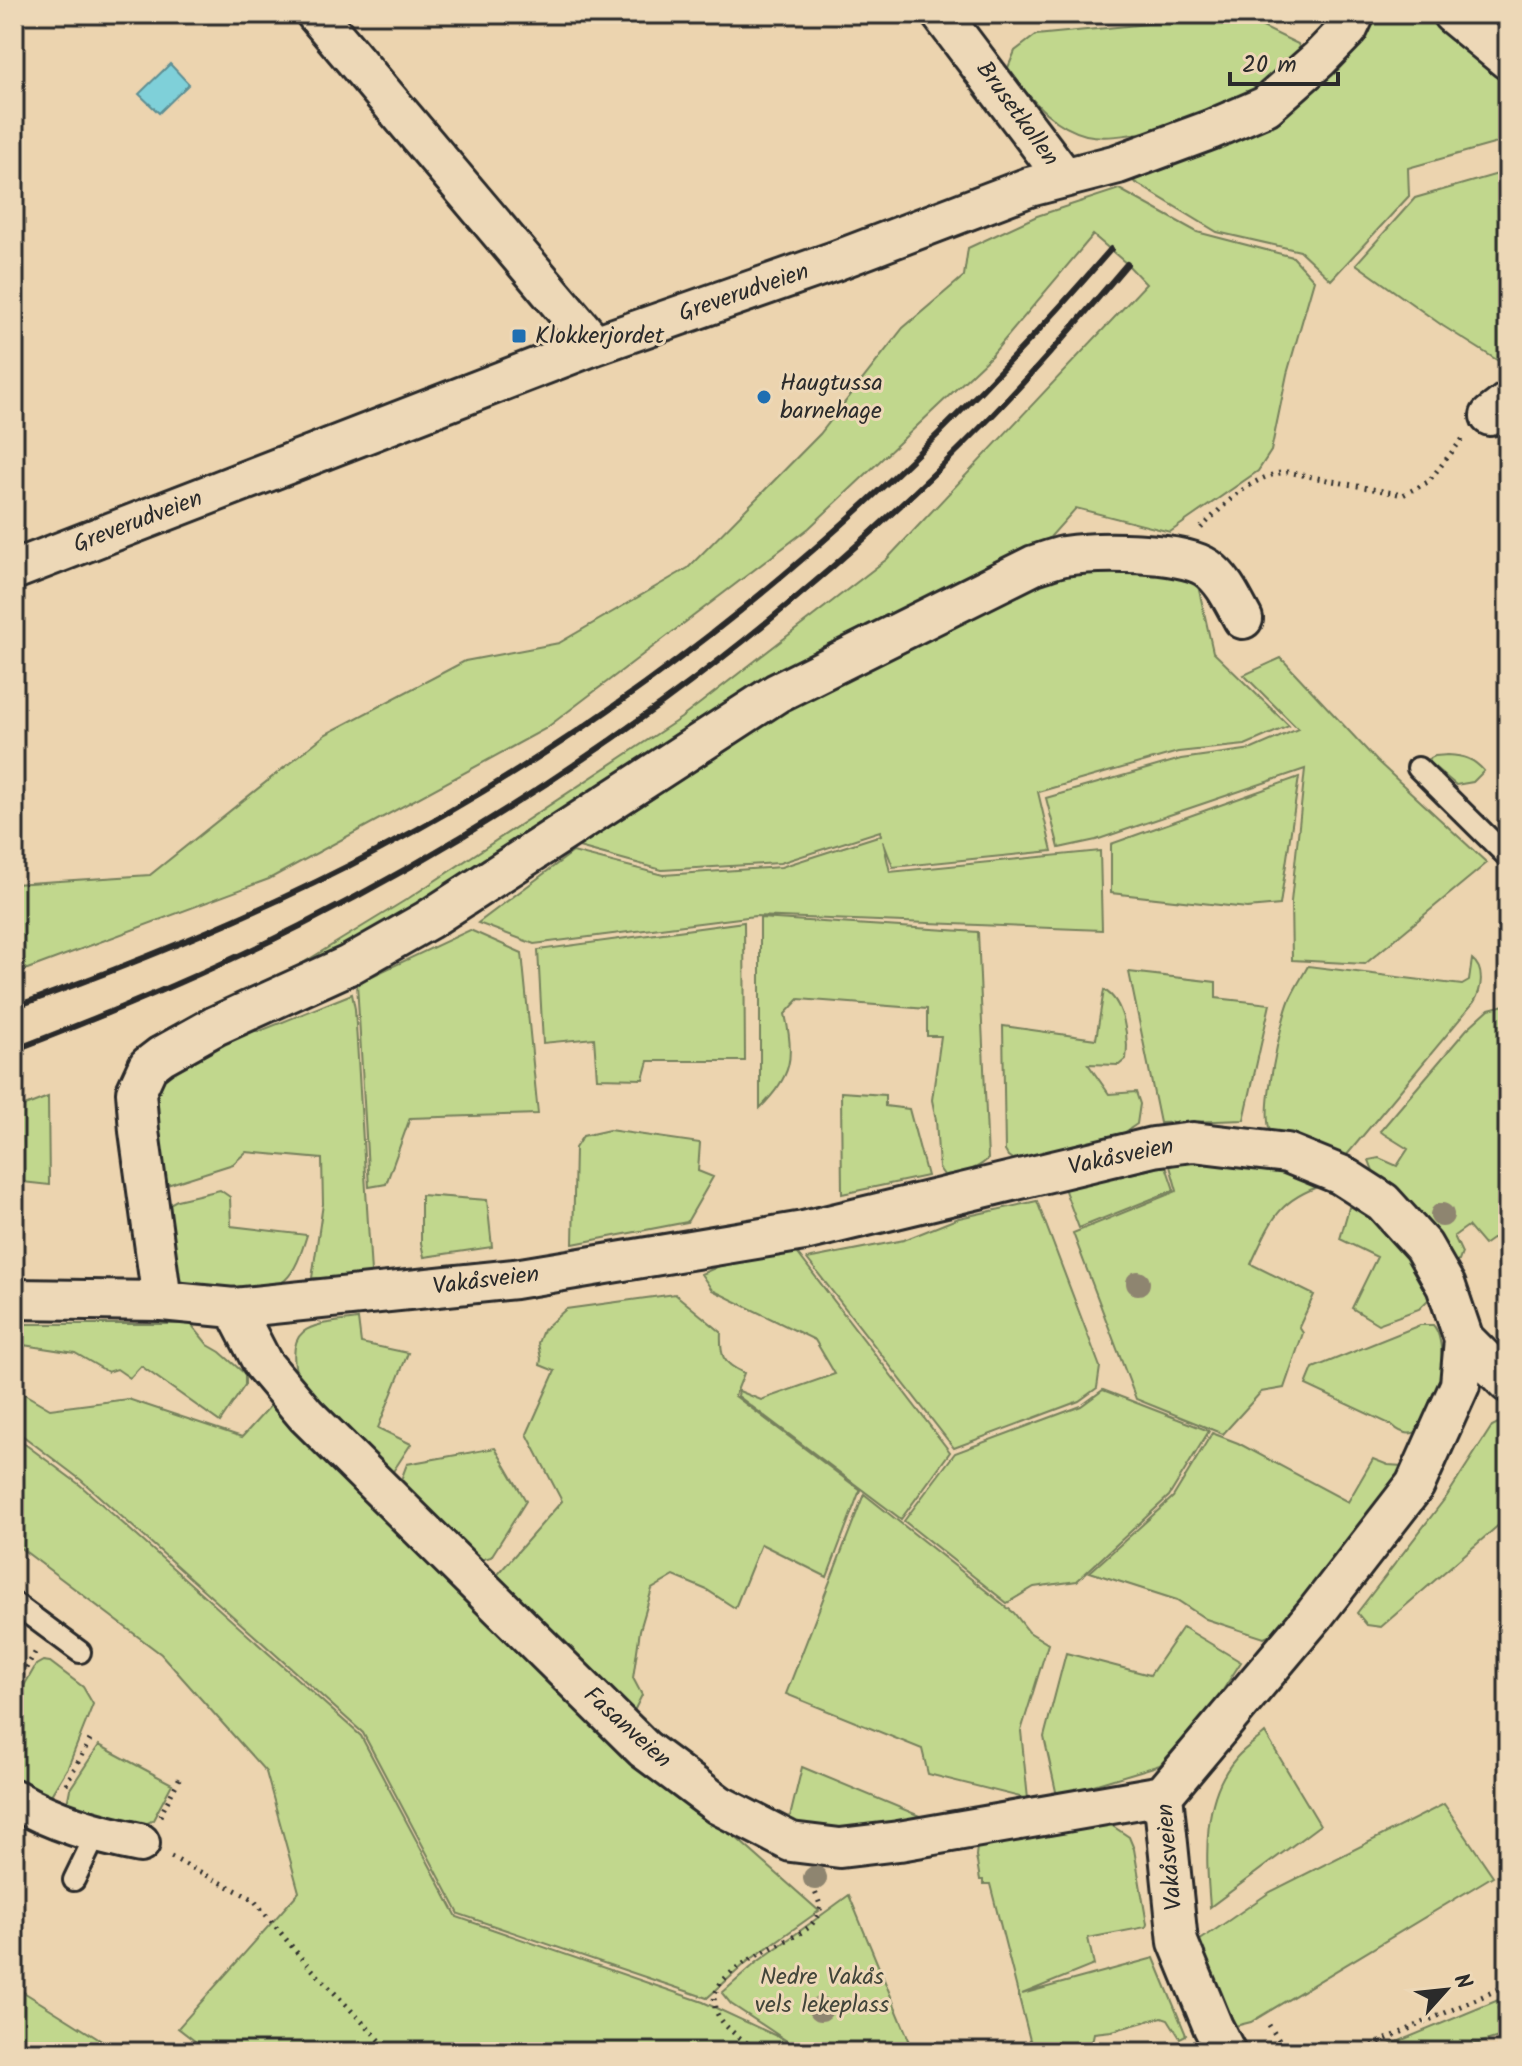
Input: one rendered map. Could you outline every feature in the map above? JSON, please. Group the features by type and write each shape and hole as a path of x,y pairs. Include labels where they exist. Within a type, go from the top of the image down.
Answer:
{"street":[{"path":"316,14 595,345"},
{"name":"Brusetkollen","path":"941,14 1064,177"},
{"name":"Greverudveien","path":"14,570 595,345 835,261 1029,187 1118,164 1210,130 1266,106 1319,59 1348,29 1355,14"},
{"path":"1452,14 1508,60"},
{"path":"162,1301 140,1146 136,1092 148,1066 161,1056 215,1026 349,965 428,920 777,693 1034,565 1065,556 1172,556 1205,566 1218,578 1243,619"},
{"name":"Vakåsveien","path":"14,1299 162,1301 234,1308 515,1279 804,1231 1153,1147 1193,1142 1287,1153 1341,1175 1383,1202 1423,1246 1455,1306 1464,1339 1460,1385 1415,1485 1315,1614 1163,1795 1178,1942 1226,2052"},
{"name":"Fasanveien","path":"234,1308 263,1364 306,1415 644,1749 719,1805 791,1842 840,1848 899,1841 1163,1795"},
{"path":"1464,1339 1508,1383"},
{"path":"14,1799 50,1818 91,1832 140,1843"}],"lane":[{"path":"1418,768 1508,857"},
{"path":"14,1603 80,1652"},
{"path":"74,1880 90,1847 91,1832"}],"path":[{"path":"1172,556 1218,510 1271,473 1287,472 1403,495 1428,482 1461,440 1499,409"},
{"path":"1499,1271 1508,1265"},
{"path":"14,1689 49,1628"},
{"path":"50,1818 92,1736"},
{"path":"140,1843 253,1899 303,1960 391,2052"},
{"path":"760,2052 719,2017 713,1994 719,1982 733,1971 810,1927 817,1916 821,1907 807,1871 805,1844"},
{"path":"1357,2052 1508,1985"},
{"path":"1269,2025 1282,2045 1291,2052"}],"green space":[{"path":"1378,14 1433,14 1508,73 1508,140 1408,168 1409,196 1331,280 1300,251 1217,232 1128,178 1306,86 1371,26"},
{"path":"1238,15 1298,44 1301,53 1272,79 1239,102 1164,128 1101,137 1073,131 1042,109 1007,70 1015,51 1036,35"},
{"path":"1508,171 1508,367 1443,326 1356,264 1415,198"},
{"path":"1119,189 1197,232 1293,257 1314,280 1287,374 1271,451 1258,471 1170,532 1076,508 1044,544 416,910 257,991 409,898 681,718 887,559 1146,284 1093,235 991,356 809,528 545,729 269,879 14,974 14,884 150,875 326,734 465,661 559,643 688,568 820,434 903,328 964,276 968,248 1037,216"},
{"path":"1190,550 1213,652 1289,726 1245,745 1178,752 1038,792 1052,851 893,867 883,841 890,872 1100,851 1102,930 755,916 534,944 478,923 573,852 663,875 781,867 881,835 880,831 780,863 662,870 579,847 863,660 1060,572"},
{"path":"1281,658 1377,761 1487,863 1365,964 1292,960 1291,902 1305,769 1096,840 1059,848 1046,798 1181,759 1252,749 1298,729 1244,675"},
{"path":"1448,755 1468,758 1484,771 1473,782 1456,785 1426,760"},
{"path":"1299,777 1280,905 1247,908 1111,893 1111,844"},
{"path":"760,918 978,932 988,1159 973,1169 956,1174 944,1175 939,1168 932,1100 941,1036 927,1036 927,1009 799,999 785,1014 790,1055 785,1076 760,1108"},
{"path":"744,922 745,1061 648,1061 643,1079 597,1078 594,1038 543,1043 538,950"},
{"path":"470,930 522,953 538,1114 410,1118 386,1184 369,1187 357,983"},
{"path":"1472,959 1479,968 1481,979 1474,1002 1341,1162 1270,1130 1268,1105 1277,1045 1290,999 1308,966 1462,985 1469,981"},
{"path":"1129,972 1216,982 1216,998 1270,1004 1244,1120 1160,1123"},
{"path":"1104,990 1116,1002 1124,1020 1126,1059 1119,1065 1088,1064 1109,1094 1136,1092 1140,1104 1137,1124 1118,1137 1015,1161 1005,1151 1003,1026 1096,1039"},
{"path":"352,994 371,1273 356,1279 312,1278 323,1204 322,1159 246,1152 233,1164 161,1187 150,1080 246,1025 258,1032"},
{"path":"1508,1004 1508,1130 1503,1135 1503,1146 1508,1163 1508,1228 1484,1245 1468,1226 1454,1236 1462,1253 1459,1261 1451,1262 1375,1176 1369,1160 1379,1158 1397,1166 1408,1149 1380,1131 1467,1029 1489,1009"},
{"path":"841,1092 885,1095 885,1106 909,1109 927,1176 842,1194"},
{"path":"48,1097 49,1185 14,1181 14,1110"},
{"path":"609,1130 700,1143 698,1171 713,1177 687,1222 573,1244 575,1148 583,1136"},
{"path":"1189,1160 1272,1167 1323,1185 1307,1191 1285,1206 1270,1225 1251,1264 1314,1295 1299,1327 1303,1333 1284,1388 1261,1392 1223,1434 1136,1399 1073,1233 1177,1191 1170,1166"},
{"path":"1166,1166 1174,1190 1079,1228 1064,1188"},
{"path":"220,1190 230,1197 231,1226 307,1235 296,1265 285,1280 252,1290 207,1292 186,1288 170,1276 164,1207 177,1200"},
{"path":"421,1195 487,1200 492,1247 424,1257"},
{"path":"1037,1201 1100,1367 1097,1388 1079,1401 954,1448 807,1259 904,1240 959,1218"},
{"path":"1350,1204 1363,1208 1376,1219 1412,1263 1430,1298 1419,1309 1378,1324 1352,1308 1377,1257 1340,1239"},
{"path":"795,1250 950,1452 901,1519 738,1396 739,1391 761,1400 835,1374 815,1340 712,1290 701,1274 731,1261"},
{"path":"675,1294 721,1332 724,1358 744,1373 735,1396 860,1490 827,1577 761,1544 735,1608 707,1590 674,1576 652,1589 640,1630 633,1678 642,1695 632,1715 578,1656 493,1580 562,1501 527,1434 555,1371 540,1365 538,1343 543,1330 566,1309"},
{"path":"358,1319 361,1343 408,1353 378,1428 411,1444 392,1473 297,1376 294,1358 295,1345 300,1336 317,1325"},
{"path":"24,1324 191,1324 208,1345 245,1374 245,1385 220,1422 141,1366 130,1378 117,1369 108,1372 75,1353 17,1344 14,1328"},
{"path":"1420,1325 1433,1325 1439,1337 1442,1356 1436,1399 1420,1430 1407,1433 1306,1385 1313,1368"},
{"path":"14,1388 50,1409 128,1399 242,1437 272,1404 724,1827 819,1911 747,1962 707,1998 459,1914 363,1733 81,1480 14,1429"},
{"path":"1103,1390 1209,1431 1169,1496 1077,1581 1034,1587 1007,1603 904,1521 955,1453 1081,1406"},
{"path":"1500,1422 1508,1432 1508,1517 1381,1627 1367,1625 1357,1613 1447,1496 1492,1426"},
{"path":"1212,1433 1238,1443 1348,1502 1373,1459 1388,1465 1403,1466 1405,1470 1341,1555 1271,1635 1264,1638 1206,1619 1177,1600 1090,1572 1173,1497"},
{"name":"Nedre Vakås vels lekeplass","path":"14,1436 80,1485 361,1736 457,1917 703,2002 787,2041 731,2004 722,1993 756,1963 849,1895 914,2052 209,2052 178,2028 299,1892 266,1772 161,1654 14,1543"},
{"path":"495,1448 526,1501 491,1557 477,1561 398,1488 407,1464"},
{"path":"864,1494 1014,1613 1029,1632 1048,1644 1021,1731 1028,1799 928,1774 922,1749 786,1694"},
{"path":"1183,1627 1241,1662 1214,1704 1160,1765 1057,1796 1044,1737 1066,1653 1150,1675"},
{"path":"43,1661 50,1662 83,1687 93,1704 68,1767 48,1800 14,1788 14,1703 36,1665"},
{"path":"1265,1733 1320,1825 1210,1907 1208,1829 1217,1790 1237,1757"},
{"path":"99,1745 172,1784 153,1820 134,1825 102,1814 75,1813 67,1804 70,1789"},
{"path":"802,1767 927,1819 842,1830 788,1825"},
{"path":"1444,1804 1493,1876 1251,2022 1231,2027 1196,1943 1270,1892"},
{"path":"1096,1815 1129,1837 1134,1849 1146,1927 1088,1938 1094,1965 1022,1994 1154,1958 1186,2035 1180,2038 1168,2019 1162,2017 1094,2033 1090,2052 1033,2052 990,1884 983,1884 980,1880 976,1856 978,1837"},
{"path":"14,1986 119,2052 14,2052"},
{"path":"1508,1996 1508,2004 1498,2008 1508,2029 1508,2038 1502,2036 1448,2052 1373,2052"}],"water":[{"path":"170,64 189,84 159,113 139,94"}],"railway":[{"path":"14,1007 200,935 337,872 485,790 585,726 681,657 774,583 863,505 1032,338 1111,249"},
{"path":"14,1050 230,960 394,876 486,822 663,703 829,570 908,498 1021,385 1127,264"}],"place":[{"name":"Klokkerjordet","path":"519,336"},
{"name":"Haugtussa barnehage","path":"764,397"}]}
